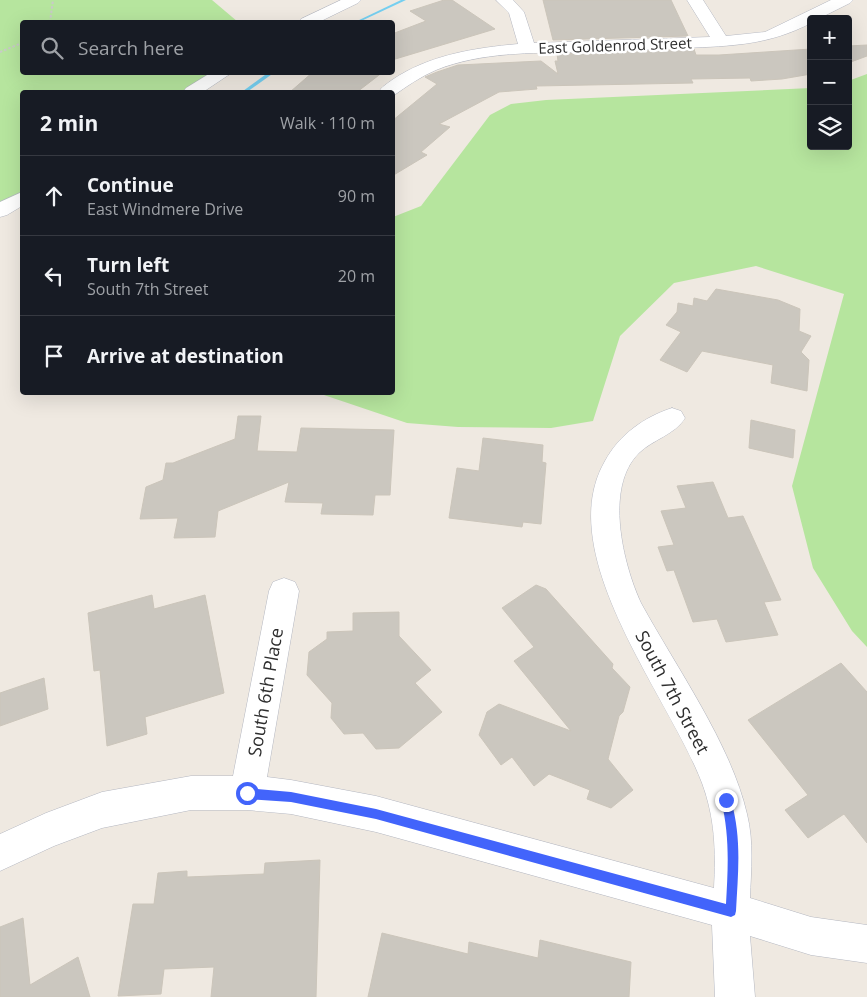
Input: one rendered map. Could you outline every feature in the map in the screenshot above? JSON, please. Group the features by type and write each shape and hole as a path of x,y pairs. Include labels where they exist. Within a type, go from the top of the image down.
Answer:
{"street":[{"path":"311,20 353,0"},
{"path":"504,0 516,12 526,48"},
{"path":"695,0 720,42"},
{"name":"East Goldenrod Street","path":"390,90 401,81 452,58 487,52 526,48 720,42 773,35 787,30 845,0"},
{"path":"200,90 221,75"},
{"path":"0,212 20,199"},
{"name":"South 7th Street","path":"672,418 638,439 621,455 611,473 606,493 605,519 625,602 709,759 726,800 732,823 733,842 731,911 735,997"},
{"name":"South 6th Place","path":"247,793 284,591"},
{"path":"0,852 46,831 102,810 191,793 247,793 291,797 376,814 731,911 810,936 867,944"}],"path":[{"path":"50,20 53,0"},
{"path":"0,52 20,45"}],"green space":[{"path":"0,0 212,0 236,20 20,20 20,75 222,75 195,90 20,90 20,199 0,211"},
{"path":"867,74 867,647 852,631 813,568 792,486 844,294 756,266 674,283 620,336 593,421 551,428 458,427 407,423 324,395 395,395 395,216 421,206 490,115 511,104 546,100 807,88 807,150 852,150 852,80"}],"building":[{"path":"444,0 452,0 495,29 395,59 395,33 426,21 410,11"},
{"path":"543,0 671,0 688,36 553,40"},
{"path":"867,45 867,56 852,62 852,46"},
{"path":"694,49 696,55 719,55 807,49 807,75 751,81 750,78 691,79 693,83 536,86 537,89 499,92 439,124 450,127 421,152 427,155 395,174 395,119 437,84 425,77 458,65 541,61 558,74 555,61 558,61 557,54"},
{"path":"310,75 379,75 360,90 292,90"},
{"path":"716,289 778,300 800,309 799,331 811,336 801,352 809,360 807,391 771,383 773,365 702,351 687,372 660,360 681,332 666,325 677,312 678,303 693,306 694,298 707,301"},
{"path":"238,416 261,416 257,451 297,452 301,428 394,430 390,495 375,495 373,515 321,514 323,503 285,502 289,482 218,511 215,537 174,538 178,518 140,519 146,487 163,480 166,463 173,463 235,439"},
{"path":"751,420 795,430 793,458 749,448"},
{"path":"483,438 543,445 542,462 546,463 541,524 523,522 522,527 449,518 457,468 479,471"},
{"path":"713,482 728,518 743,516 781,600 764,602 778,635 726,642 717,619 693,622 674,570 667,571 658,547 674,545 661,511 686,508 677,486"},
{"path":"536,585 546,589 613,664 612,668 630,687 623,712 619,716 608,759 633,790 611,808 587,799 590,790 549,774 534,786 512,757 501,765 479,735 487,712 499,704 571,731 514,661 534,647 502,608"},
{"path":"152,595 154,609 205,595 224,693 145,717 147,734 107,746 100,670 94,671 88,613"},
{"path":"399,612 399,636 431,670 415,683 442,712 399,748 376,749 363,733 344,734 331,718 332,703 307,675 309,652 327,639 327,632 353,631 353,613"},
{"path":"841,663 867,692 867,843 844,814 808,838 785,810 808,795 748,720"},
{"path":"44,678 48,709 0,726 0,693"},
{"path":"320,860 316,997 211,997 214,967 164,969 161,994 118,996 133,904 154,904 158,873 187,871 187,877 264,874 265,863"},
{"path":"23,918 30,985 78,957 90,997 0,997 0,927"},
{"path":"382,933 468,954 469,942 538,958 540,940 631,962 629,997 368,997"}],"waterway":[{"path":"361,20 404,0"},
{"path":"248,90 269,75"}],"route":[{"path":"247,793 291,797 376,814 731,911 734,852 732,823 726,800"}]}
